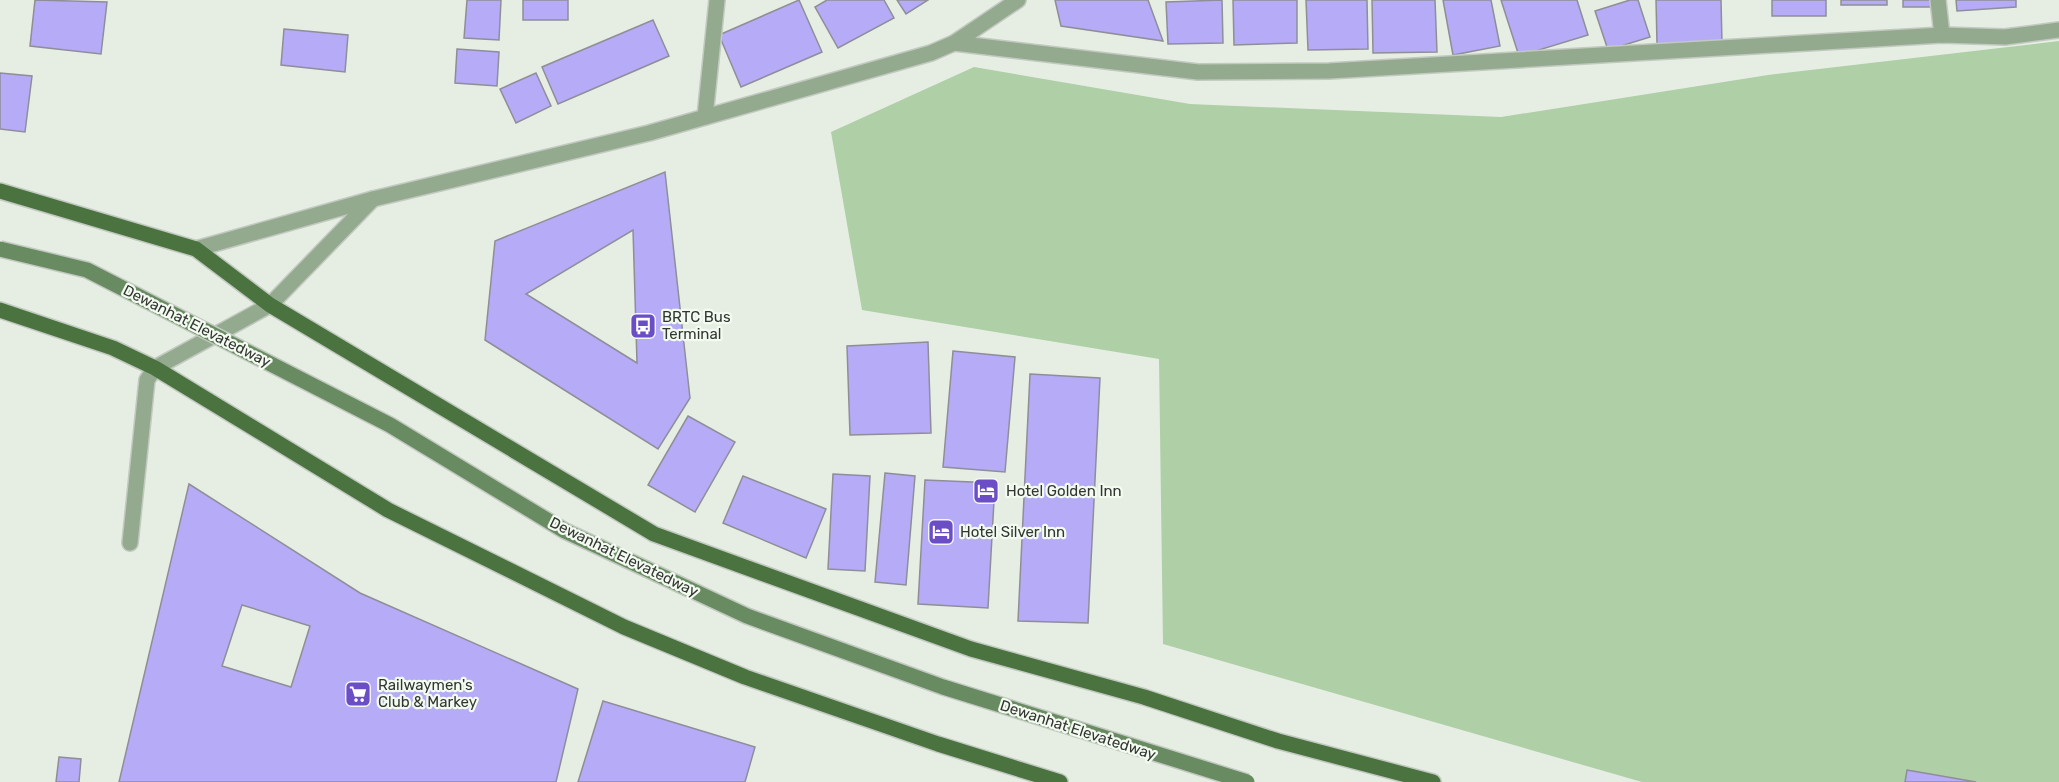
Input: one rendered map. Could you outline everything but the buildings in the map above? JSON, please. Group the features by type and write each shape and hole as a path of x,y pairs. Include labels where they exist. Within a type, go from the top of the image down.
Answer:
{"main road":[{"path":"0,191 196,249 270,305 654,534 971,649 1144,697 1278,741 1433,782"},
{"name":"Dewanhat Elevatedway","path":"0,249 87,270 390,425 565,531 747,616 943,687 1247,782"},
{"path":"0,309 113,348 155,368 388,510 624,627 745,677 938,744 1060,782"}],"street":[{"path":"705,117 717,0"},
{"path":"196,249 373,199 649,133 931,53 954,44 1018,0"},
{"path":"1938,0 1942,35"},
{"path":"954,44 1198,72 1317,71 1942,35 2005,37 2059,30"},
{"path":"130,543 147,380 155,368 270,305 373,199"}],"green space":[{"path":"2059,41 2059,782 1642,782 1163,644 1159,359 862,310 831,132 974,67 1190,104 1501,117 1768,75"}],"place":[{"name":"BRTC Bus Terminal","path":"643,326"},
{"name":"Hotel Golden Inn","path":"986,491"},
{"name":"Hotel Silver Inn","path":"941,532"},
{"name":"Railwaymen's Club & Markey","path":"358,694"}]}
